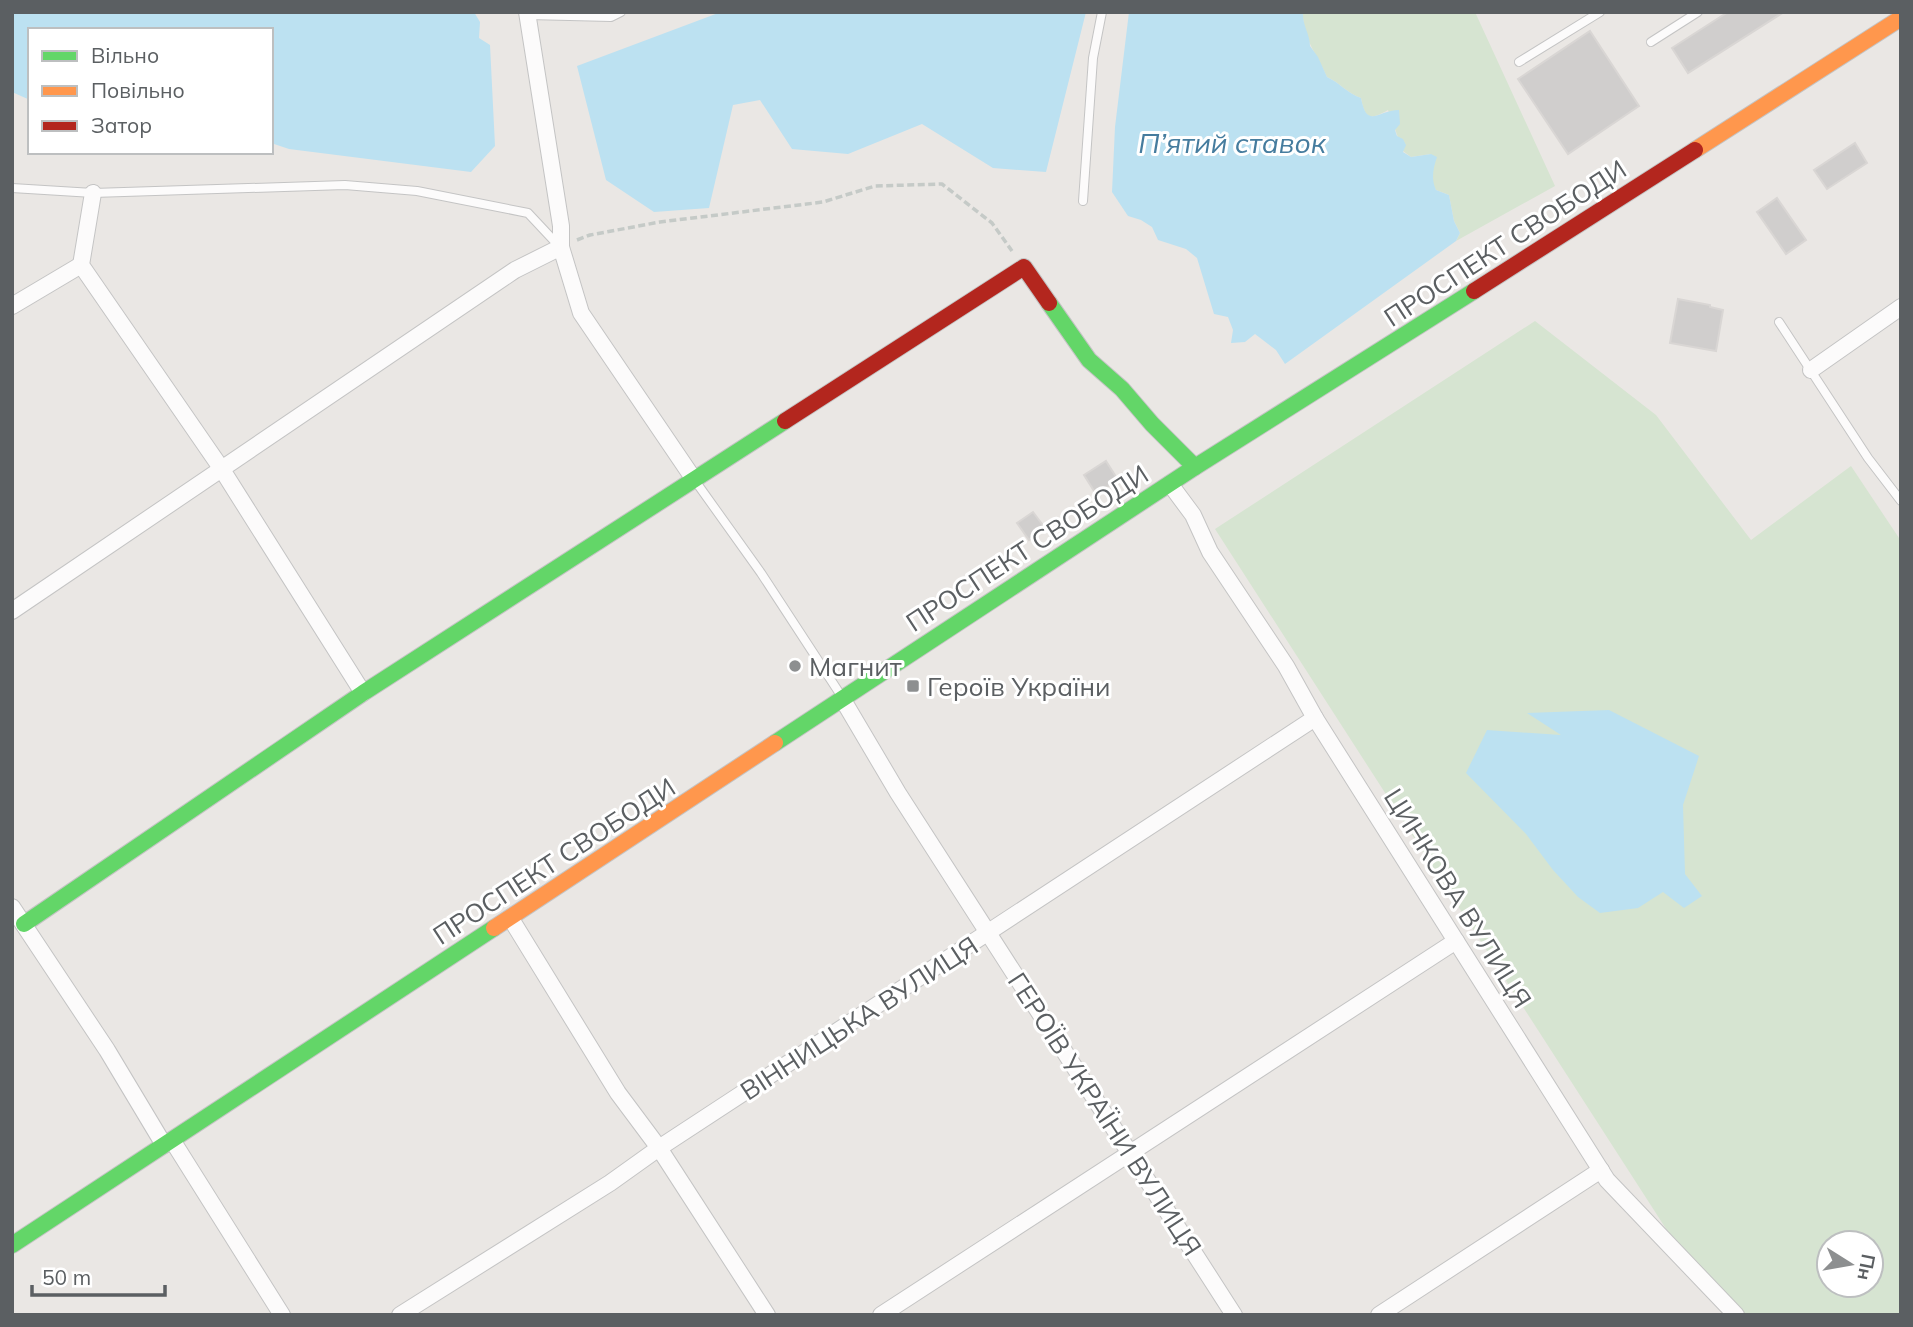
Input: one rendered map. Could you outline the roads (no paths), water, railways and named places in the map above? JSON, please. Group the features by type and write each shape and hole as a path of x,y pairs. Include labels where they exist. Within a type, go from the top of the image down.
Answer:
{"street":[{"path":"528,14 561,226 561,247 581,313 693,478"},
{"name":"ПРОСПЕКТ СВОБОДИ","path":"12,1245 1195,467 1901,18"},
{"path":"93,192 81,265 220,468 363,693"},
{"path":"12,611 515,270 561,247"},
{"path":"12,306 81,265"},
{"path":"24,924 363,693 1024,267 1089,360 1122,389 1195,467"},
{"path":"1811,370 1901,307"},
{"name":"ЦИНКОВА ВУЛИЦЯ","path":"1170,484 1193,515 1210,552 1286,666 1315,718 1607,1180 1737,1315"},
{"name":"ГЕРОЇВ УКРАЇНИ ВУЛИЦЯ","path":"843,699 898,793 1234,1315"},
{"name":"ВІННИЦЬКА ВУЛИЦЯ","path":"400,1315 610,1183 1315,718"},
{"path":"12,907 282,1315"},
{"path":"511,919 618,1093 660,1148 767,1315"},
{"path":"881,1315 1456,941"},
{"path":"1379,1315 1601,1170"}],"lane":[{"path":"528,14 611,17 621,12"},
{"path":"1083,201 1093,58 1102,12"},
{"path":"1518,62 1600,12"},
{"path":"1651,42 1698,12"},
{"path":"12,188 93,192 345,184 417,191 528,213 561,247"},
{"path":"1779,322 1868,458 1901,501"},
{"path":"693,478 761,573 843,699"}],"water":[{"path":"12,12 474,12 480,22 479,38 490,45 495,146 471,172 289,149 273,144 273,28 28,28 28,99 12,92"},
{"path":"721,12 1086,12 1046,172 993,168 922,124 848,154 792,149 760,100 733,105 709,208 654,212 606,180 577,66"},
{"name":"П’ятий ставок","path":"1129,12 1303,12 1310,46 1327,77 1361,98 1363,108 1370,116 1399,110 1400,124 1395,130 1406,145 1403,152 1411,157 1431,154 1437,157 1433,182 1436,190 1449,195 1454,221 1460,233 1456,241 1285,364 1276,350 1255,334 1245,342 1231,343 1233,330 1228,317 1214,314 1197,258 1186,249 1158,240 1152,227 1128,216 1112,192 1115,127"},
{"path":"1609,710 1699,756 1683,805 1685,874 1702,896 1684,908 1663,892 1638,908 1600,913 1578,897 1526,834 1466,773 1487,730 1561,735 1527,713"}],"place":[{"name":"Магнит","path":"795,666"},
{"name":"Героїв України","path":"913,686"}]}
